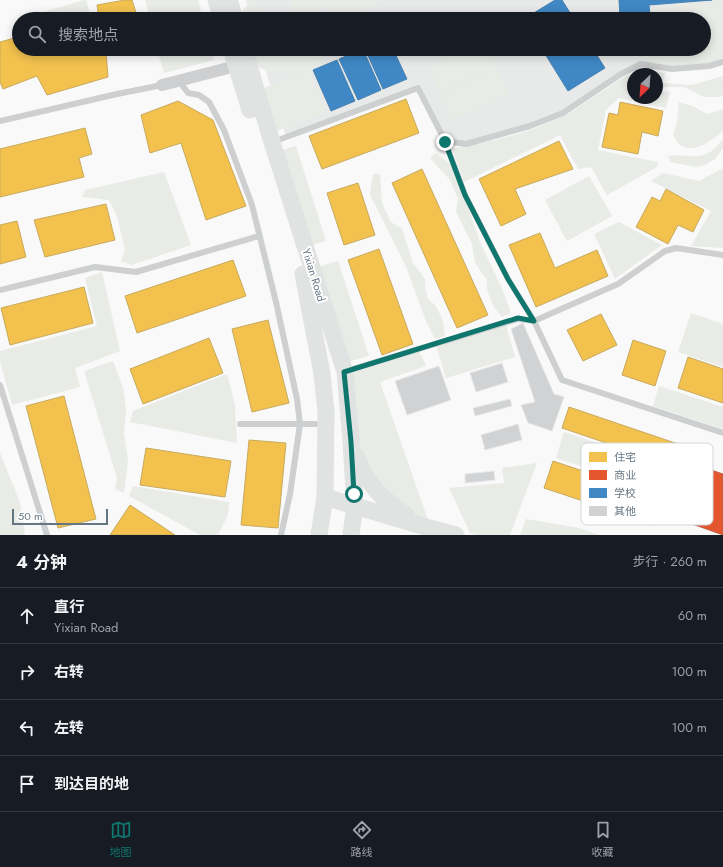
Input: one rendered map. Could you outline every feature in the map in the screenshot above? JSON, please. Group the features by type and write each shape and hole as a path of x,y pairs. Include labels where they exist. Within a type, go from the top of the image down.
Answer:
{"main road":[{"path":"216,0 220,12"},
{"path":"229,0 233,12"},
{"name":"Yixian Road","path":"233,56 305,280 322,374 326,424 325,497 319,535"},
{"name":"Yixian Road","path":"246,56 344,372 351,442 355,505 351,535"},
{"path":"351,442 361,469 373,488 387,502 422,526"},
{"path":"325,497 446,534"}],"street":[{"path":"162,86 236,66"}],"lane":[{"path":"445,142 466,144 530,126 563,113 621,74 641,64 672,70 710,66 723,62"},
{"path":"179,81 188,93 199,95 208,102 224,130 252,205 276,302 297,399 300,424 290,494 281,535"},
{"path":"0,120 117,94 162,86"},
{"path":"272,142 418,88 445,142 465,195 508,279 534,321 562,380 723,433"},
{"path":"0,290 95,267 136,272 260,236"},
{"path":"344,372 518,318 534,321 618,284 665,251 676,248 723,255"},
{"path":"0,385 47,535"},
{"path":"240,424 326,424"}],"shaded area":[{"path":"86,0 90,12 44,12"},
{"path":"145,0 198,0 201,12 148,12"},
{"path":"246,0 723,0 723,62 672,69 641,64 635,68 627,68 627,73 563,113 466,144 445,141 418,88 286,137 261,56 711,56 711,12 249,12"},
{"path":"253,0 262,12 243,12 243,10"},
{"path":"291,0 384,0 355,12 332,12 329,5 311,12 296,12"},
{"path":"723,2 723,58 710,62 673,65 633,60 632,56 711,56 711,12 654,12 653,7"},
{"path":"159,56 213,56 214,60 164,73"},
{"path":"253,56 324,56 323,61 298,72 284,74 257,67"},
{"path":"425,56 436,56 427,60"},
{"path":"449,56 493,56 497,66 439,90 428,65"},
{"path":"498,70 509,95 451,120 440,94"},
{"path":"310,71 326,113 276,131 261,89"},
{"path":"663,72 666,73 663,79"},
{"path":"627,76 627,100 619,98 606,110 598,150 658,162 657,167 607,195 591,167 578,169 560,135 464,182 452,149 495,140 531,130 568,114"},
{"path":"723,76 723,95 719,97 704,97 684,87 663,87 663,83 692,85"},
{"path":"663,91 670,92 666,108 647,104 663,104"},
{"path":"679,102 692,106 707,114 723,109 723,131 702,146 695,148 684,147 678,143 673,135 677,122"},
{"path":"723,139 723,148 715,159 705,165 695,167 670,162 668,156 704,155 716,147"},
{"path":"296,146 326,241 308,246 278,151"},
{"path":"436,153 453,166 481,244 504,293 511,313 502,317 493,306 487,289 487,280 475,263 472,244 456,212 458,199 450,180 430,158"},
{"path":"723,168 723,247 691,246 711,211 651,181 663,173 699,181"},
{"path":"164,172 191,245 132,265 121,261 125,250 117,216 109,200 82,197 85,190"},
{"path":"373,174 380,174 382,203 391,222 402,229 413,263 425,279 428,299 436,306 443,321 445,336 435,339 426,321 407,269 370,195"},
{"path":"589,176 612,216 567,241 545,200"},
{"path":"619,222 662,245 615,279 594,234"},
{"path":"338,261 369,356 347,362 317,267"},
{"path":"102,272 120,351 75,368 80,387 12,405 0,361 0,351 97,326 85,278"},
{"path":"691,313 723,324 723,367 678,352"},
{"path":"506,325 515,357 446,378 436,346"},
{"path":"419,351 426,366 380,382 430,526 388,499 354,441 349,372"},
{"path":"113,361 123,387 126,410 124,433 128,461 124,493 115,489 117,478 84,371"},
{"path":"227,374 235,405 237,443 130,422 133,411"},
{"path":"659,386 723,407 723,429 653,406"},
{"path":"564,432 597,443 581,443 581,466 556,458"},
{"path":"0,453 20,502 25,535 0,535"},
{"path":"537,463 510,535 477,535 470,533 449,488 504,483 502,468"},
{"path":"133,486 229,502 228,515 218,535 200,535 129,496"},
{"path":"526,519 579,528 600,535 520,535"}],"building: 住宅":[{"path":"132,0 136,12 98,12 97,5"},
{"path":"12,39 12,56 106,56 108,77 47,95 37,76 3,89 0,82 0,42"},
{"path":"406,99 419,133 322,169 309,136"},
{"path":"178,101 213,120 246,206 206,220 181,143 150,153 141,115"},
{"path":"620,102 663,111 658,136 642,132 638,154 602,147 609,113 618,115"},
{"path":"85,128 92,154 79,158 84,177 0,197 0,149"},
{"path":"559,141 573,169 515,189 526,214 501,226 479,179"},
{"path":"422,169 488,315 457,328 392,183"},
{"path":"358,183 375,235 344,245 327,193"},
{"path":"666,189 704,210 693,232 678,225 668,244 636,227 652,197 660,201"},
{"path":"106,204 115,240 45,257 34,220"},
{"path":"17,221 26,257 0,264 0,225"},
{"path":"540,233 555,268 597,250 608,276 536,307 509,245"},
{"path":"379,249 413,344 382,355 348,260"},
{"path":"233,260 246,296 137,333 125,296"},
{"path":"84,287 93,323 10,345 1,308"},
{"path":"601,314 617,345 583,361 567,330"},
{"path":"268,320 289,403 252,412 232,329"},
{"path":"209,338 223,373 143,404 130,369"},
{"path":"633,340 666,351 655,386 622,375"},
{"path":"688,357 723,369 723,403 678,388"},
{"path":"64,396 96,519 58,528 26,406"},
{"path":"569,407 675,443 606,443 562,428"},
{"path":"249,440 286,443 278,528 241,525"},
{"path":"146,448 231,461 225,497 140,485"},
{"path":"553,461 581,470 581,500 544,488"},
{"path":"130,505 175,535 110,535"}],"building: 商业":[{"path":"713,471 723,474 723,535 695,525 713,525"}],"building: 学校":[{"path":"555,0 562,0 570,12 535,12"},
{"path":"619,0 712,0 649,5 650,12 620,12"},
{"path":"346,56 366,56 381,90 358,100 339,59"},
{"path":"368,56 396,56 407,79 383,89"},
{"path":"546,56 597,56 605,68 568,91"},
{"path":"337,60 355,101 331,111 313,70"}],"building: 其他":[{"path":"523,323 554,394 564,397 552,431 528,423 521,405 535,402 511,329"},
{"path":"502,363 508,382 476,392 470,373"},
{"path":"439,366 451,400 407,415 395,381"},
{"path":"510,399 512,406 475,416 473,408"},
{"path":"518,424 522,440 485,450 481,435"},
{"path":"494,471 495,480 465,483 465,474"}],"route":[{"path":"354,494 351,442 344,372 518,318 534,321 508,279 465,195 445,142"}]}
